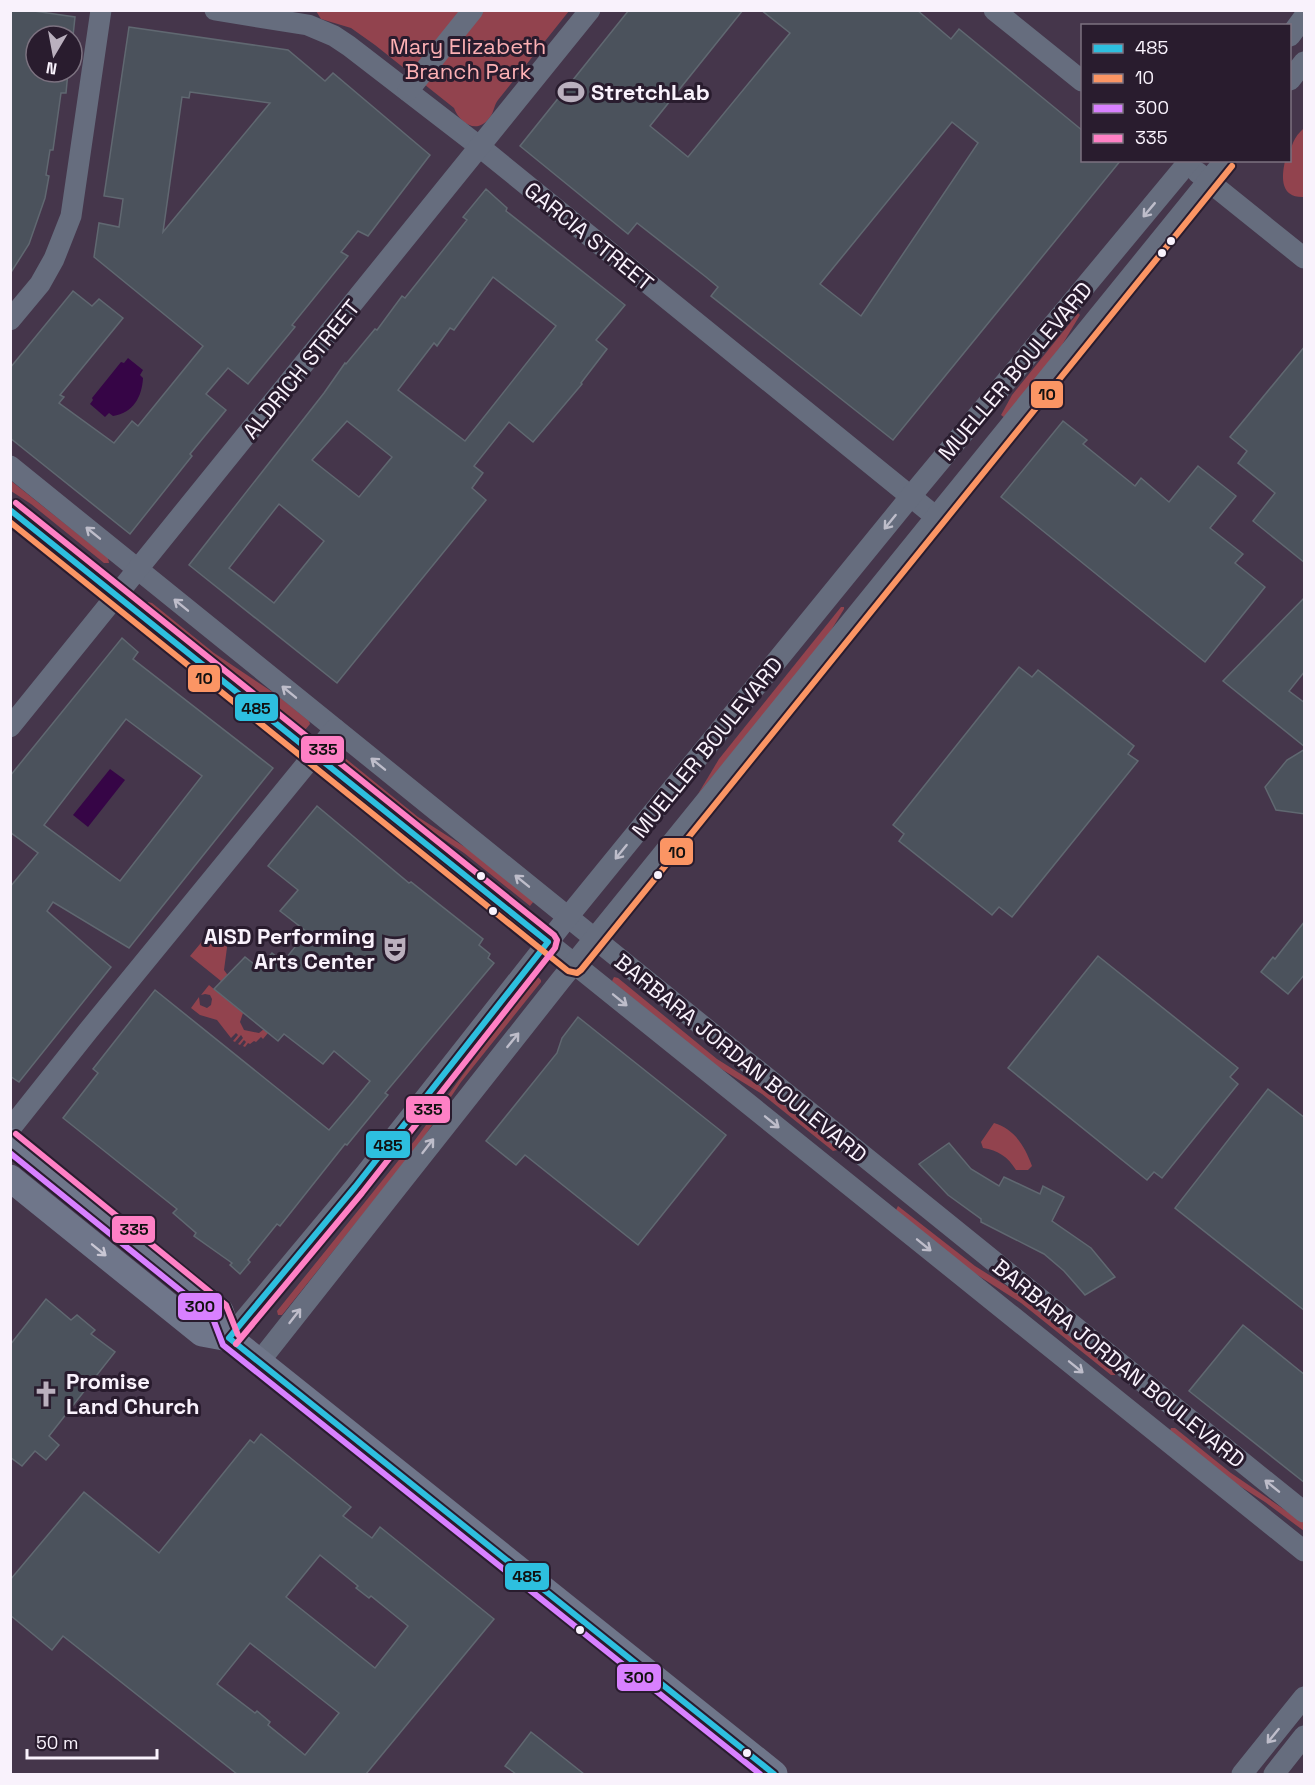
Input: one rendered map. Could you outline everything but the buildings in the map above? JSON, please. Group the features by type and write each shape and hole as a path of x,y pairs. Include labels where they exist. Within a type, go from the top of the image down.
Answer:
{"main road":[{"path":"10,1141 220,1311 229,1338"},
{"path":"10,1178 202,1334 229,1338 774,1774"}],"street":[{"path":"10,320 40,284 54,259 71,216 101,10"},
{"name":"GARCIA STREET","path":"215,10 302,17 349,46 480,147 936,517"},
{"path":"408,92 473,10"},
{"name":"ALDRICH STREET","path":"10,727 590,10"},
{"path":"994,10 1081,79"},
{"path":"1291,35 1305,17"},
{"path":"1291,79 1305,62"},
{"path":"1186,162 1305,258"},
{"name":"MUELLER BOULEVARD","path":"229,1338 355,1187 567,918 1186,162"},
{"name":"MUELLER BOULEVARD","path":"259,1362 594,939 1223,162"},
{"name":"BARBARA JORDAN BOULEVARD","path":"10,466 1305,1512"},
{"name":"BARBARA JORDAN BOULEVARD","path":"10,510 1305,1551"},
{"path":"10,1129 88,1030 335,729"},
{"path":"1242,1774 1305,1697"},
{"path":"1274,1774 1305,1736"}],"green space":[{"name":"Mary Elizabeth Branch Park","path":"316,11 569,11 498,100 490,117 475,126 460,119 454,108 375,45 351,28 321,19"},
{"path":"1304,128 1304,197 1287,191 1283,181 1285,162 1291,162 1293,142"},
{"path":"1078,313 1080,315 1062,345 1005,418 1001,415 1012,395"},
{"path":"10,480 108,558 109,563 104,563 31,504 11,491"},
{"path":"148,602 214,653 277,695 310,724 305,730 299,730 148,607"},
{"path":"841,607 844,609 824,642 698,794 719,759"},
{"path":"340,758 345,758 418,817 468,849 534,901 530,906 464,853 391,804 341,763"},
{"path":"210,932 219,932 228,940 224,970 247,1002 190,956"},
{"path":"538,977 541,982 461,1082 420,1143 282,1315 278,1315 277,1311 415,1140 508,1013"},
{"path":"614,977 717,1059 766,1090 838,1150 833,1151 762,1094 718,1067 614,983 612,981"},
{"path":"209,985 243,1013 240,1022 244,1030 259,1033 264,1029 268,1033 263,1039 261,1037 256,1042 248,1043 245,1047 243,1046 246,1042 244,1040 240,1045 238,1044 243,1038 241,1035 235,1042 233,1041 238,1035 236,1033 231,1038 217,1020 200,1015 191,1008 199,997 200,1005 207,1008 211,1005 210,995 201,995"},
{"path":"994,1123 1008,1130 1018,1140 1032,1166 1028,1170 1016,1170 1002,1155 983,1148 981,1142"},
{"path":"898,1206 975,1266 1026,1298 1116,1372 1115,1375 1111,1375 1021,1303 971,1271 896,1210"},
{"path":"1171,1428 1175,1428 1231,1473 1304,1523 1304,1531 1238,1485 1170,1431"}],"shaded area":[{"path":"128,358 143,370 140,375 143,378 141,392 131,408 113,416 109,413 105,417 90,404 92,398 121,362 124,363"},
{"path":"110,769 125,780 88,827 73,815"}],"transit line":[{"name":"10","path":"10,522 568,971 577,973 1232,166"},
{"name":"335","path":"16,503 554,935 557,940 555,948 362,1193 236,1344"},
{"name":"485","path":"10,510 548,942 355,1187 229,1338 774,1774"},
{"name":"335","path":"16,1134 226,1305 238,1335"},
{"name":"300","path":"10,1153 212,1316 223,1345 760,1774"}],"place":[{"name":"StretchLab","path":"571,92"},
{"name":"AISD Performing Arts Center","path":"395,949"},
{"name":"Promise Land Church","path":"46,1394"}]}
